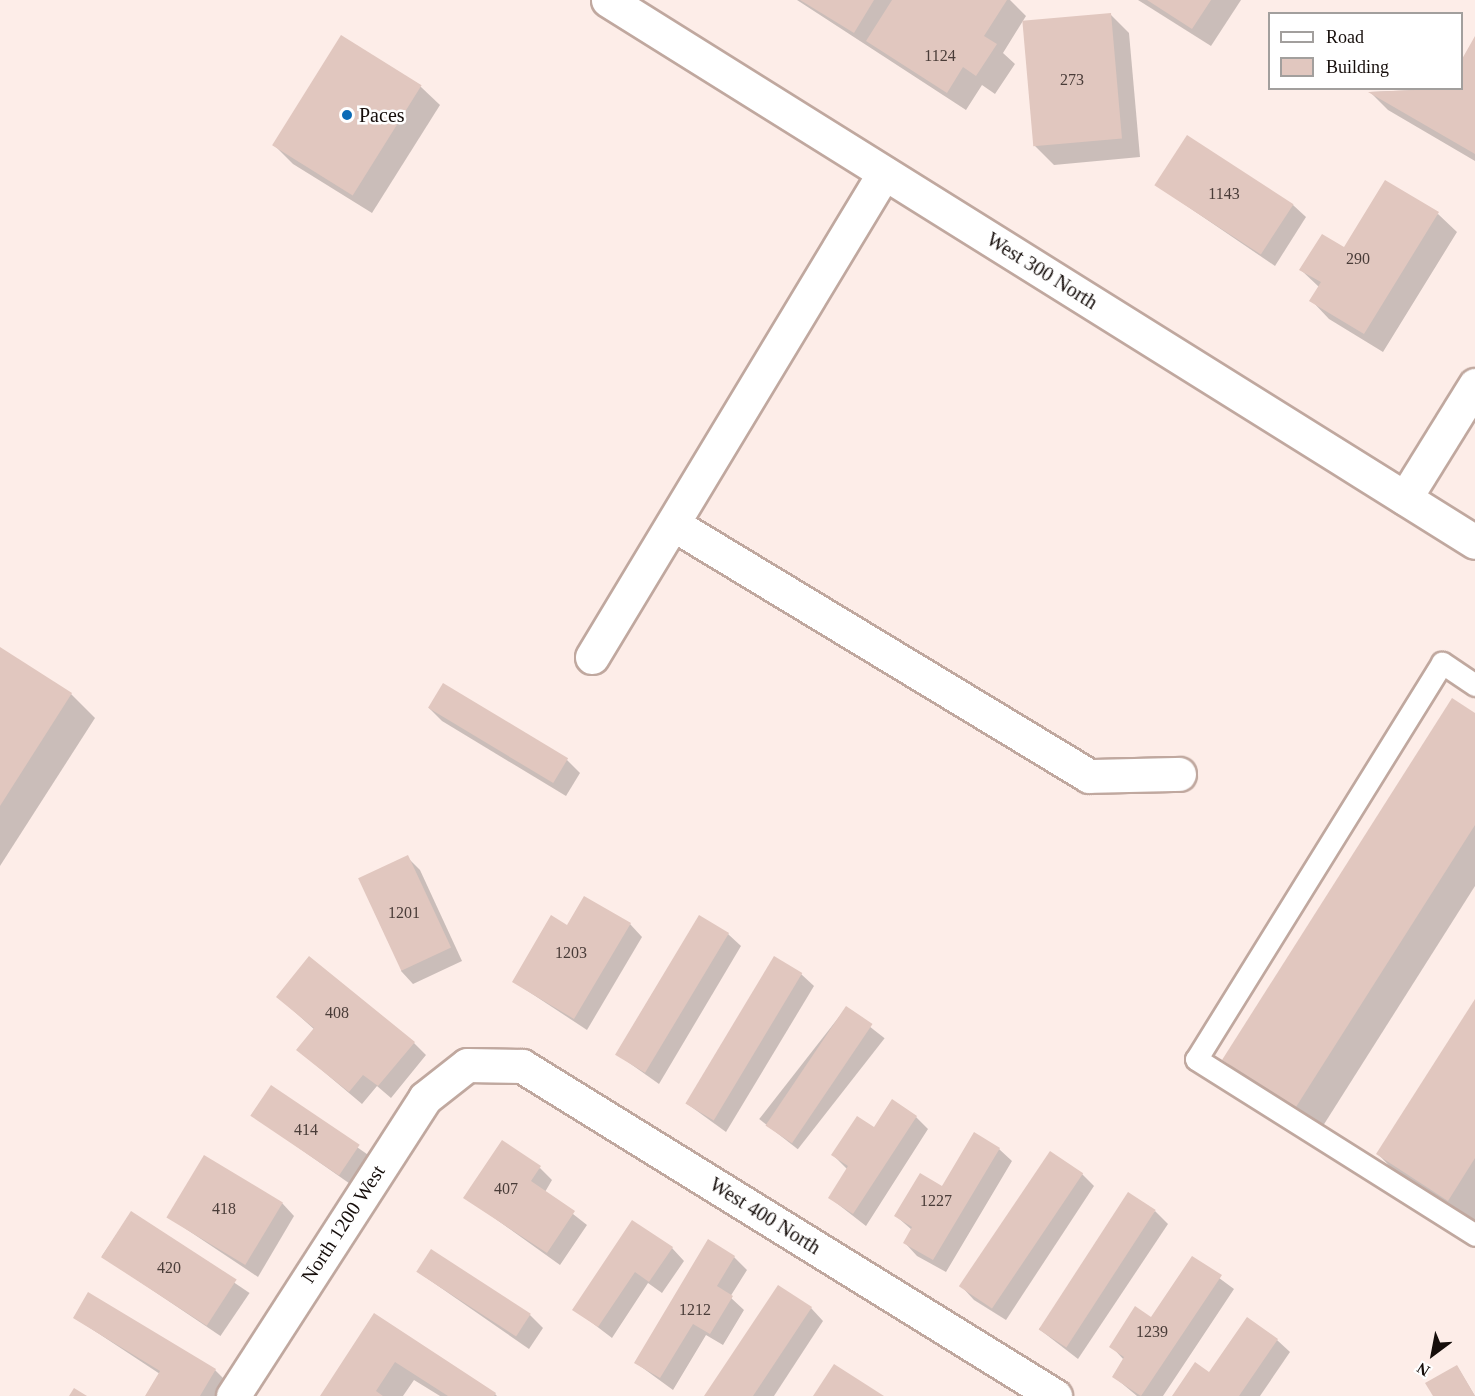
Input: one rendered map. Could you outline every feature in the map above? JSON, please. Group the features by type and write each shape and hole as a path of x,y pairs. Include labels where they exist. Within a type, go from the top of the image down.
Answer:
{"street":[{"name":"West 300 North","path":"608,0 1475,542"},
{"path":"592,657 884,172"},
{"path":"1405,498 1475,385"},
{"path":"672,524 1089,776 1179,774"},
{"name":"North 1200 West","path":"233,1396 425,1098 467,1065"},
{"name":"West 400 North","path":"467,1065 522,1066 1055,1396"}],"lane":[{"path":"1475,684 1442,663 1196,1059 1475,1234"}],"building":[{"path":"800,0 874,0 854,33"},
{"path":"892,0 1007,0 984,36 997,44 976,76 963,67 947,93 866,41"},
{"path":"1147,0 1211,0 1192,29"},
{"path":"1111,13 1122,139 1033,146 1022,21"},
{"name":"Paces","path":"341,35 422,85 353,196 272,145"},
{"path":"1475,36 1475,154 1368,92 1463,90 1463,57"},
{"path":"1187,135 1294,204 1261,254 1154,185"},
{"path":"1385,180 1439,212 1364,334 1309,301 1321,282 1299,270 1322,234 1344,247"},
{"path":"0,647 72,693 0,806"},
{"path":"443,683 568,758 553,783 428,708"},
{"path":"1452,698 1475,713 1475,825 1296,1107 1222,1060"},
{"path":"408,855 451,947 401,971 358,878"},
{"path":"584,896 631,923 574,1019 512,982 551,915 567,925"},
{"path":"699,915 729,933 645,1073 615,1055"},
{"path":"309,956 415,1042 378,1086 363,1075 349,1092 296,1050 314,1028 276,997"},
{"path":"774,956 802,973 714,1120 685,1103"},
{"path":"1475,999 1475,1158 1448,1201 1376,1154"},
{"path":"846,1006 873,1024 792,1143 765,1125"},
{"path":"271,1085 360,1145 339,1176 250,1116"},
{"path":"892,1099 917,1116 853,1214 828,1198 848,1166 831,1155 857,1116 874,1127"},
{"path":"974,1132 1000,1148 933,1260 903,1243 912,1227 894,1216 920,1173 942,1186"},
{"path":"502,1140 541,1166 531,1181 575,1211 547,1253 463,1198"},
{"path":"1050,1151 1083,1173 992,1309 959,1286"},
{"path":"204,1155 283,1202 245,1265 166,1218"},
{"path":"1128,1192 1156,1210 1066,1348 1039,1330"},
{"path":"131,1211 237,1280 207,1326 101,1257"},
{"path":"632,1220 673,1247 649,1282 635,1272 598,1327 572,1310"},
{"path":"708,1239 735,1256 717,1286 733,1296 710,1334 693,1324 660,1378 634,1363"},
{"path":"431,1249 531,1314 516,1336 416,1272"},
{"path":"1192,1256 1222,1275 1141,1396 1112,1377 1124,1357 1109,1347 1135,1306 1151,1317"},
{"path":"778,1285 812,1307 753,1396 704,1396"},
{"path":"88,1292 216,1369 200,1396 145,1396 160,1371 73,1318"},
{"path":"374,1313 496,1393 494,1396 448,1396 395,1362 376,1391 383,1396 320,1396"},
{"path":"1247,1317 1278,1339 1239,1396 1172,1396 1195,1362 1209,1372"},
{"path":"834,1364 884,1396 813,1396"},
{"path":"1457,1365 1475,1396 1433,1396 1425,1383"},
{"path":"74,1388 87,1396 69,1396"}],"place":[{"name":"Paces","path":"347,115"}]}
